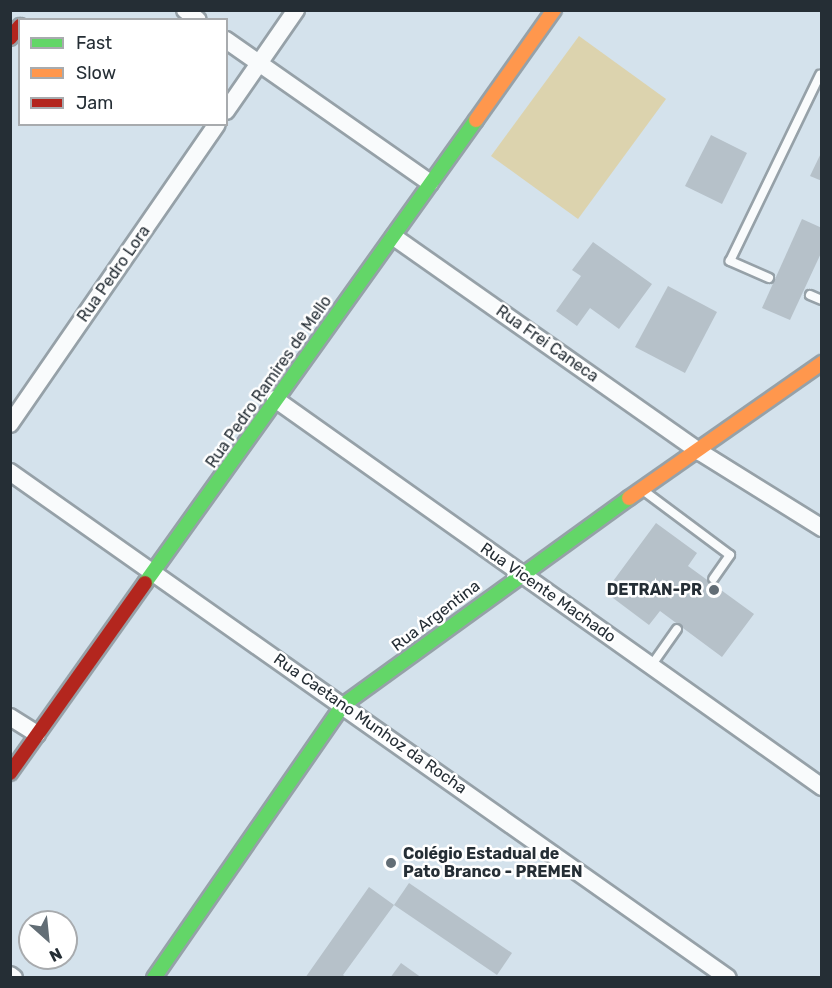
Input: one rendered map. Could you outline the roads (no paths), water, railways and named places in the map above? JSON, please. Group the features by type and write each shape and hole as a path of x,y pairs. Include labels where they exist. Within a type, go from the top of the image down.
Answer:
{"street":[{"path":"228,108 296,10"},
{"name":"Rua Pedro Ramires de Mello","path":"10,773 554,10"},
{"path":"228,41 430,183"},
{"name":"Rua Pedro Lora","path":"10,424 216,126"},
{"name":"Rua Frei Caneca","path":"394,237 700,452 822,528"},
{"name":"Rua Argentina","path":"154,978 344,705 520,573 700,452 822,363"},
{"name":"Rua Vicente Machado","path":"275,399 822,787"},
{"name":"Rua Caetano Munhoz da Rocha","path":"10,472 344,705 728,978"},
{"path":"10,717 37,734"}],"lane":[{"path":"769,278 730,261 820,75"},
{"path":"810,295 822,300"},
{"path":"643,490 730,555 713,579"},
{"path":"651,666 677,629"}],"place":[{"name":"DETRAN-PR","path":"714,590"},
{"name":"Colégio Estadual de Pato Branco - PREMEN","path":"391,863"}]}
